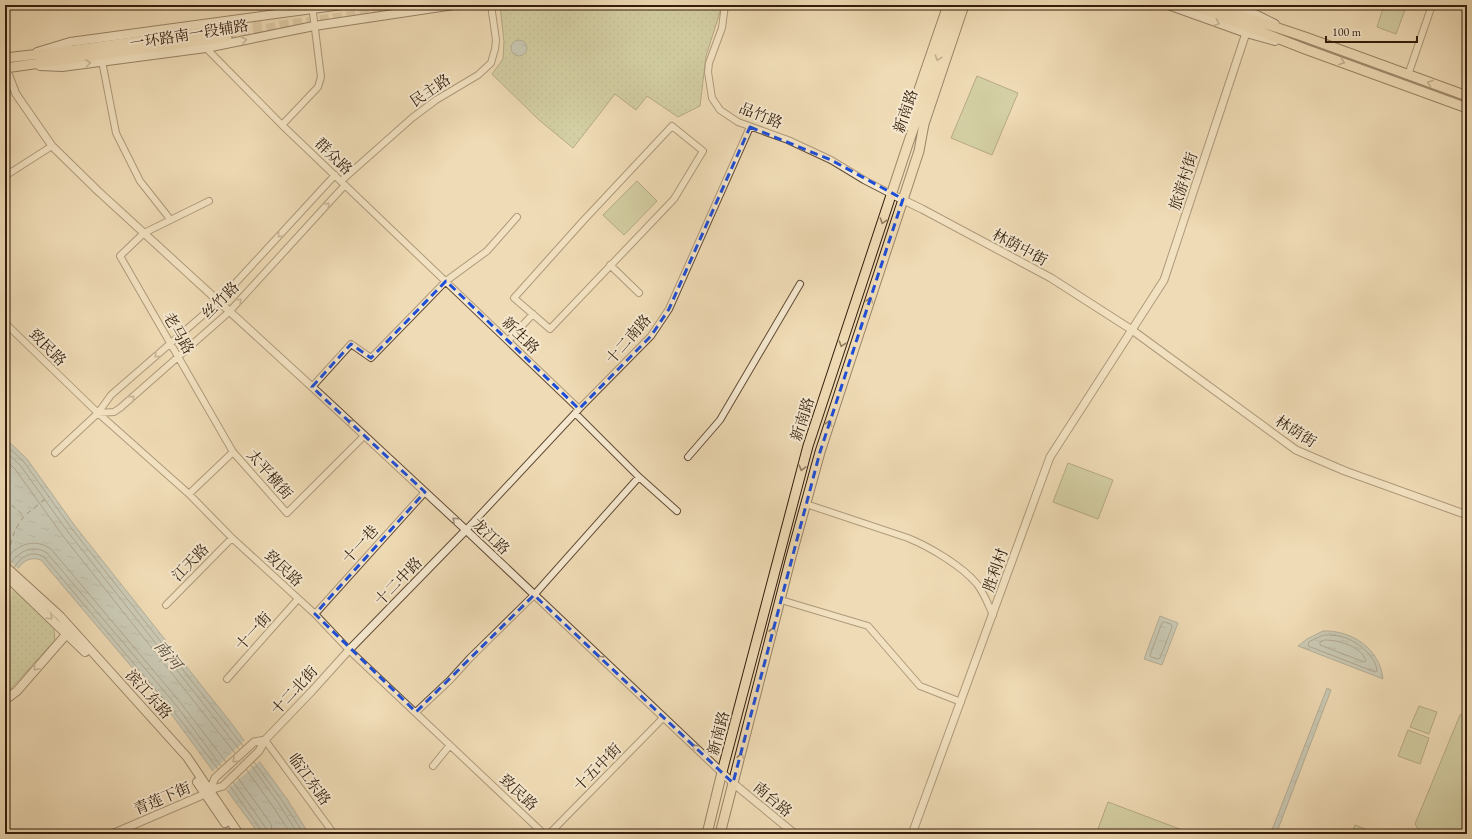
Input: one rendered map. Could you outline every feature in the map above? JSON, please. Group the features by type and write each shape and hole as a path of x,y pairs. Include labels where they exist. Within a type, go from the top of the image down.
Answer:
{"main road":[{"name":"一环路南一段辅路","path":"22,56 70,42 312,7 342,5"},
{"name":"一环路南一段辅路","path":"21,66 62,66 206,48 314,26 454,5"},
{"path":"907,147 913,107 948,5"},
{"path":"955,22 956,5"},
{"path":"1168,5 1246,33 1305,49"},
{"path":"1192,5 1305,49 1467,108"},
{"path":"1209,5 1305,37 1467,96"},
{"path":"1230,5 1253,13 1305,37"},
{"path":"955,22 969,6"},
{"path":"919,151 930,125 969,6"},
{"name":"新南路","path":"707,834 808,446 907,147 955,22"},
{"name":"新南路","path":"720,834 790,557 820,452 919,151 924,124 955,22"},
{"path":"5,58 227,33 21,66 5,67"},
{"path":"5,566 23,587"},
{"path":"5,575 23,587"},
{"name":"滨江东路","path":"23,587 69,631 126,694 184,762 239,834"},
{"path":"5,700 17,691 69,631"},
{"name":"滨江东路","path":"207,792 233,834"}],"street":[{"name":"民主路","path":"343,183 412,118 436,100 478,75 491,63 496,40 491,5"},
{"name":"品竹路","path":"725,5 722,28 709,63 708,72 710,91 715,104 720,110 738,122 788,140 831,160 864,180 892,194"},
{"path":"1408,75 1432,5"},
{"path":"282,125 318,87 321,77 312,7"},
{"name":"旅游村街","path":"1132,330 1164,280 1246,33"},
{"name":"群众路","path":"206,48 282,125 446,280"},
{"path":"102,62 116,133 140,181 170,220"},
{"path":"5,67 16,94 52,146 98,191 229,312"},
{"path":"672,126 703,152 674,199 610,265 550,329 514,298 583,221 672,126"},
{"name":"十二南路","path":"466,530 577,411 651,336 669,310 750,127"},
{"path":"5,176 52,146"},
{"name":"丝竹路","path":"55,453 98,413 112,395 218,302 335,175"},
{"name":"丝竹路","path":"98,413 114,412 120,408 229,312 343,183"},
{"name":"林荫中街","path":"892,194 1051,278 1132,330"},
{"path":"144,233 209,201"},
{"path":"312,387 351,344 371,358 446,280 487,251 517,217"},
{"name":"老马路","path":"144,233 120,256 233,452"},
{"path":"610,265 639,293"},
{"name":"新生路","path":"446,280 577,411 639,477 677,511"},
{"path":"688,457 720,420 800,284"},
{"name":"龙江路","path":"229,312 466,530 733,783"},
{"path":"508,341 533,314"},
{"name":"致民路","path":"5,323 98,413 189,494 232,538 315,614 349,650 544,834"},
{"name":"林荫街","path":"1132,330 1296,450 1345,471 1467,515"},
{"name":"胜利村","path":"912,834 1050,457 1132,330"},
{"name":"太平横街","path":"189,494 233,452 287,513 364,436"},
{"path":"416,712 450,680 470,658 534,595 639,477"},
{"name":"十一巷","path":"315,614 425,492"},
{"path":"806,504 908,538 945,558 972,578 978,586 992,614"},
{"name":"十二中路","path":"349,650 466,530"},
{"name":"江天路","path":"166,605 232,538"},
{"name":"十一街","path":"227,679 298,599"},
{"path":"780,600 868,626 920,686 961,702"},
{"name":"十二北街","path":"207,792 222,786 259,751 265,740 349,650"},
{"name":"十五中街","path":"548,834 663,718"},
{"name":"青莲下街","path":"112,834 207,792 215,778 254,742 265,740"},
{"name":"临江东路","path":"265,740 334,834"},
{"path":"433,766 450,745"},
{"name":"南台路","path":"733,783 795,834"}],"highlighted area":[{"path":"750,127 831,160 903,199 820,452 733,783 534,595 416,712 315,614 425,492 312,387 351,344 371,358 446,281 579,409 651,336 669,309"}],"green space":[{"path":"500,5 719,5 720,12 706,56 700,106 678,117 647,96 636,110 615,94 573,148 539,120 492,74 503,59 504,42"},
{"path":"1384,5 1391,5 1405,10 1396,34 1377,27"},
{"path":"977,76 1018,93 992,155 951,138"},
{"path":"637,181 657,201 624,235 603,215"},
{"path":"1068,463 1113,480 1098,519 1053,502"},
{"path":"11,584 53,621 55,640 5,695 5,616 7,612"},
{"path":"1419,706 1437,712 1429,734 1410,727"},
{"path":"1467,712 1467,834 1421,834 1415,824 1460,715"},
{"path":"1408,730 1429,738 1420,764 1398,756"},
{"path":"1108,802 1193,834 1096,834"},
{"path":"1355,825 1378,834 1351,834"}],"water":[{"path":"519,40 525,42 527,48 525,54 519,56 513,54 511,48 513,42"},
{"name":"南河","path":"5,438 27,459 75,526 232,724 287,799 309,834 259,834 169,711 41,560 30,559 25,561 18,569 11,585 5,616"},
{"path":"1160,616 1178,623 1162,665 1144,659"},
{"path":"1323,631 1344,634 1363,643 1370,650 1381,668 1383,679 1298,646 1307,639"},
{"path":"1327,688 1331,690 1277,832 1272,830"}],"pier":[{"path":"5,557 20,570 13,585 10,604 5,600"},
{"path":"246,739 261,760 226,791 212,772"}],"ferry route":[{"path":"5,562 15,530 24,516 49,496"},
{"path":"5,499 24,516"}],"tunnel":[{"path":"227,37 283,25 425,5"},
{"path":"226,29 266,23"}]}
